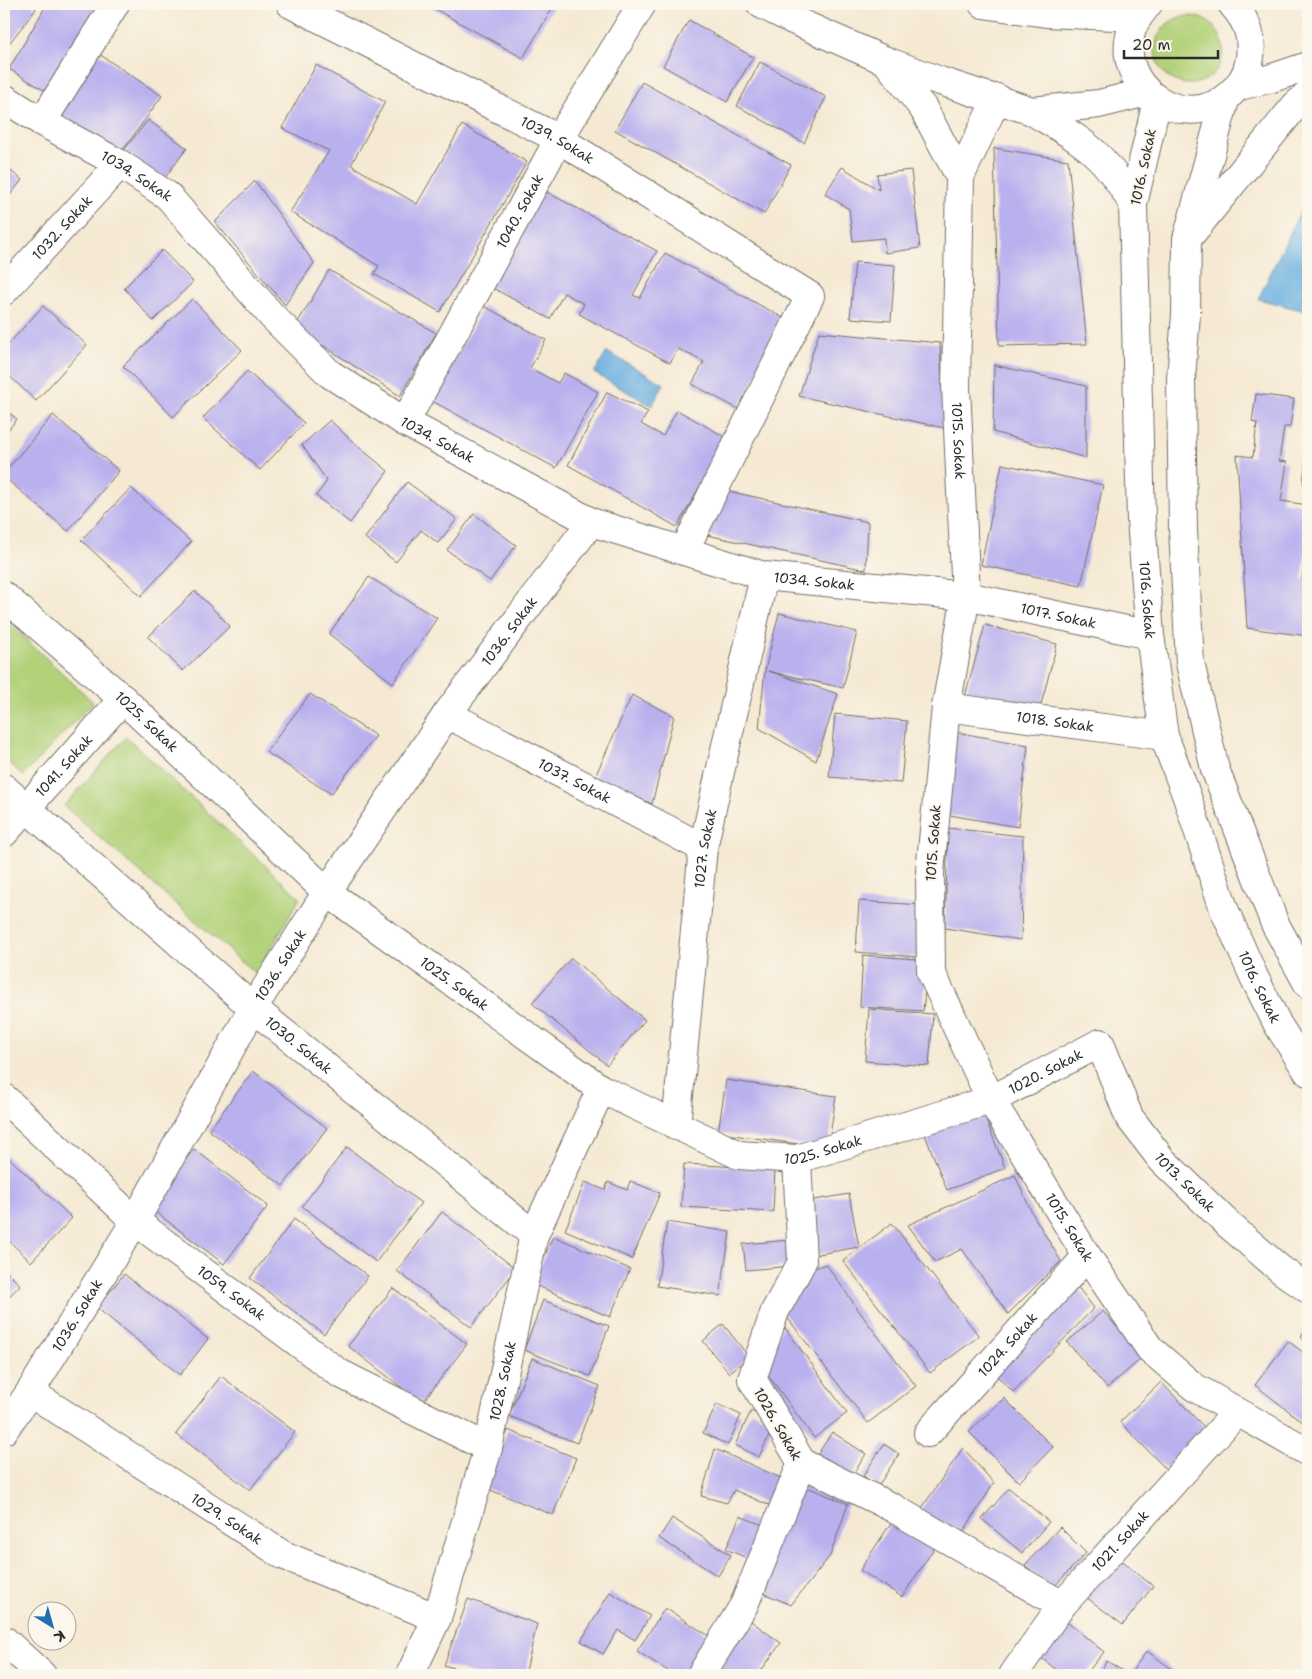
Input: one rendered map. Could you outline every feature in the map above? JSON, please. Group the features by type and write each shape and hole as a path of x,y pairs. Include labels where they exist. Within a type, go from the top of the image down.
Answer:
{"street":[{"path":"42,122 115,4"},
{"name":"1039. Sokak","path":"292,4 559,139 810,296 684,551"},
{"name":"1040. Sokak","path":"405,422 559,139 642,4"},
{"path":"761,4 886,61 940,81 1032,110 1098,156 1115,175 1133,204"},
{"path":"983,4 1143,10 1132,29 1129,42 1129,56 1132,69 1138,81 1152,96 1169,106 1188,110 1207,107 1232,93 1308,66"},
{"path":"1232,4 1242,15 1250,32 1252,51 1248,70 1232,93 1187,239 1186,314 1181,398 1182,530 1190,662 1215,769 1275,924 1308,984"},
{"path":"886,61 923,108 960,177"},
{"path":"1187,239 1295,106 1308,94"},
{"path":"1032,110 1099,104 1152,96"},
{"name":"1016. Sokak","path":"1152,96 1133,204 1141,520 1150,635 1164,736 1187,797 1224,909 1274,1017 1308,1072"},
{"name":"1034. Sokak","path":"4,98 42,122 120,164 168,196 272,316 330,374 405,422 591,522 764,576 966,596"},
{"name":"1015. Sokak","path":"998,98 960,177 956,387 966,596 946,707 930,872 931,972 991,1100 1087,1256 1150,1349 1194,1387 1308,1452"},
{"name":"1032. Sokak","path":"4,291 120,164"},
{"name":"1036. Sokak","path":"4,1430 30,1392 135,1221 253,1008 327,892 447,714 591,522"},
{"name":"1027. Sokak","path":"676,1126 703,848 764,576"},
{"name":"1025. Sokak","path":"4,596 123,699 327,892 601,1089 740,1155 797,1159 991,1100"},
{"name":"1017. Sokak","path":"966,596 1150,635"},
{"name":"1041. Sokak","path":"4,833 123,699"},
{"name":"1018. Sokak","path":"946,707 1164,736"},
{"name":"1037. Sokak","path":"447,714 703,848"},
{"name":"1030. Sokak","path":"4,788 253,1008 534,1235"},
{"name":"1020. Sokak","path":"991,1100 1100,1043"},
{"name":"1013. Sokak","path":"1100,1043 1129,1118 1162,1160 1229,1225 1280,1269 1308,1289"},
{"name":"1028. Sokak","path":"410,1675 437,1618 488,1448 534,1235 601,1089"},
{"name":"1059. Sokak","path":"4,1098 135,1221 338,1373 488,1448"},
{"name":"1026. Sokak","path":"701,1675 744,1605 802,1462 752,1379 775,1311 802,1262 797,1159"},
{"name":"1024. Sokak","path":"928,1433 1087,1256"},
{"name":"1029. Sokak","path":"30,1392 283,1555 437,1618"},
{"name":"1021. Sokak","path":"1025,1672 1062,1605 1237,1412"},
{"path":"802,1462 893,1508 1062,1605"},
{"path":"4,1640 42,1675"}],"green space":[{"path":"1189,16 1202,19 1213,26 1220,37 1223,50 1220,63 1213,74 1202,81 1189,84 1176,81 1165,74 1158,63 1155,50 1158,37 1165,26 1176,19"},
{"path":"4,619 93,702 23,776 4,757"},
{"path":"126,737 300,898 256,974 64,806"}],"water":[{"path":"1308,196 1308,312 1258,299"},
{"path":"607,352 664,384 652,406 594,373"}],"building":[{"path":"4,4 30,4 36,9 4,50"},
{"path":"47,4 98,4 47,92 9,69"},
{"path":"436,4 555,4 523,58 433,8"},
{"path":"689,20 753,57 727,102 663,66"},
{"path":"96,52 162,96 120,154 59,118"},
{"path":"760,62 826,97 804,143 737,106"},
{"path":"316,65 385,102 351,165 417,204 462,125 527,162 440,312 374,274 379,266 290,212 329,151 282,128"},
{"path":"642,82 791,165 764,214 615,130"},
{"path":"148,120 187,148 164,179 124,150"},
{"path":"994,148 1068,160 1087,344 999,346"},
{"path":"4,165 22,180 4,203"},
{"path":"842,167 879,190 877,174 911,170 920,248 885,253 884,238 853,241 849,209 825,194"},
{"path":"255,181 314,263 285,305 215,222"},
{"path":"541,189 657,251 633,295 640,298 665,253 787,320 738,409 692,384 704,362 678,349 670,363 579,314 584,304 564,293 550,319 489,286"},
{"path":"162,250 193,282 153,321 124,288"},
{"path":"855,262 895,265 891,321 850,318"},
{"path":"329,270 436,333 400,396 295,327"},
{"path":"192,299 242,350 173,417 123,366"},
{"path":"43,306 87,345 36,401 4,371 4,349"},
{"path":"484,306 546,340 530,368 558,383 564,373 598,392 556,468 432,401"},
{"path":"819,332 940,343 944,428 799,396"},
{"path":"994,365 1086,386 1086,458 993,432"},
{"path":"247,371 304,423 260,470 203,418"},
{"path":"607,392 648,412 641,424 663,436 677,410 727,438 677,527 568,465"},
{"path":"1256,394 1294,399 1290,427 1284,427 1279,461 1287,462 1281,501 1308,505 1308,535 1302,579 1308,579 1308,636 1247,628 1237,455 1253,457 1257,423 1252,422"},
{"path":"4,409 17,419 4,435"},
{"path":"53,415 119,471 68,531 4,477 4,473"},
{"path":"330,420 388,471 350,523 316,496 327,481 302,445"},
{"path":"1308,450 1308,484 1303,483"},
{"path":"1002,464 1103,485 1081,586 981,565"},
{"path":"407,482 457,519 438,543 421,530 396,562 365,538"},
{"path":"131,488 191,542 141,596 81,540"},
{"path":"723,490 868,522 866,570 707,535"},
{"path":"474,514 516,545 490,581 447,550"},
{"path":"369,577 437,618 393,683 329,634"},
{"path":"195,591 230,626 183,671 148,637"},
{"path":"779,613 857,632 843,688 768,671 838,694 816,761 759,728 765,670"},
{"path":"985,625 1057,644 1038,716 965,696"},
{"path":"310,694 376,736 331,794 266,752"},
{"path":"632,695 674,716 652,804 594,779"},
{"path":"835,714 907,721 901,783 829,777"},
{"path":"955,732 1028,745 1018,827 944,814"},
{"path":"948,828 1023,836 1021,940 945,928"},
{"path":"859,901 923,905 919,957 856,952"},
{"path":"863,955 928,960 923,1011 860,1007"},
{"path":"571,958 645,1020 607,1065 532,1003"},
{"path":"869,1009 933,1014 929,1066 865,1061"},
{"path":"253,1071 327,1128 283,1186 209,1130"},
{"path":"726,1080 836,1096 828,1148 718,1133"},
{"path":"983,1112 1005,1168 947,1190 925,1135"},
{"path":"347,1147 421,1203 376,1262 302,1206"},
{"path":"194,1149 268,1206 224,1264 149,1207"},
{"path":"4,1153 72,1218 31,1262 4,1236"},
{"path":"684,1164 775,1169 773,1212 681,1207"},
{"path":"1015,1175 1032,1213 1061,1261 1008,1314 962,1249 935,1262 908,1225"},
{"path":"630,1181 660,1193 632,1259 565,1230 585,1182 605,1190 608,1182 627,1190"},
{"path":"849,1194 859,1247 813,1255 803,1202"},
{"path":"442,1212 516,1269 471,1327 397,1271"},
{"path":"294,1219 368,1276 324,1334 250,1278"},
{"path":"667,1222 730,1232 720,1296 657,1286"},
{"path":"892,1223 979,1336 930,1373 843,1261"},
{"path":"553,1236 630,1269 610,1317 533,1284"},
{"path":"790,1240 792,1266 746,1270 743,1244"},
{"path":"826,1264 916,1386 868,1423 783,1312 800,1273"},
{"path":"4,1269 20,1285 4,1302"},
{"path":"124,1274 208,1339 180,1375 97,1308"},
{"path":"1074,1282 1094,1308 1013,1392 993,1372"},
{"path":"393,1288 467,1344 422,1403 348,1346"},
{"path":"543,1300 609,1326 590,1376 524,1350"},
{"path":"1103,1311 1143,1357 1107,1388 1067,1342"},
{"path":"723,1324 749,1357 729,1373 703,1341"},
{"path":"783,1325 847,1413 814,1438 763,1368"},
{"path":"1308,1328 1308,1344 1301,1337"},
{"path":"1288,1341 1308,1356 1308,1426 1255,1385"},
{"path":"532,1358 600,1386 577,1443 509,1416"},
{"path":"221,1376 295,1432 250,1490 176,1434"},
{"path":"1161,1382 1207,1430 1167,1470 1120,1422"},
{"path":"1004,1398 1053,1447 1019,1482 969,1432"},
{"path":"717,1404 741,1415 728,1445 703,1433"},
{"path":"751,1411 775,1423 759,1457 735,1445"},
{"path":"508,1430 576,1458 553,1515 485,1488"},
{"path":"832,1432 866,1454 850,1479 816,1457"},
{"path":"884,1444 899,1454 878,1486 863,1476"},
{"path":"963,1448 994,1483 962,1534 919,1512"},
{"path":"715,1449 781,1478 771,1506 734,1490 727,1503 701,1496"},
{"path":"802,1485 848,1504 830,1556 791,1605 754,1589"},
{"path":"1009,1488 1049,1522 1022,1553 982,1519"},
{"path":"740,1516 770,1528 756,1562 726,1549"},
{"path":"672,1518 731,1555 718,1576 659,1538"},
{"path":"893,1520 935,1547 902,1597 860,1570"},
{"path":"1060,1527 1086,1553 1052,1589 1025,1565"},
{"path":"1113,1554 1153,1586 1123,1625 1082,1594"},
{"path":"610,1592 650,1616 635,1640 618,1630 603,1654 581,1641"},
{"path":"468,1599 537,1624 525,1675 475,1675 444,1665"},
{"path":"665,1608 714,1639 690,1675 674,1675 637,1651"},
{"path":"748,1619 781,1643 758,1675 730,1675 715,1664"},
{"path":"1063,1619 1104,1652 1085,1675 1063,1675 1035,1653"},
{"path":"1147,1651 1180,1675 1129,1675"},
{"path":"1107,1661 1129,1675 1097,1675"}]}
